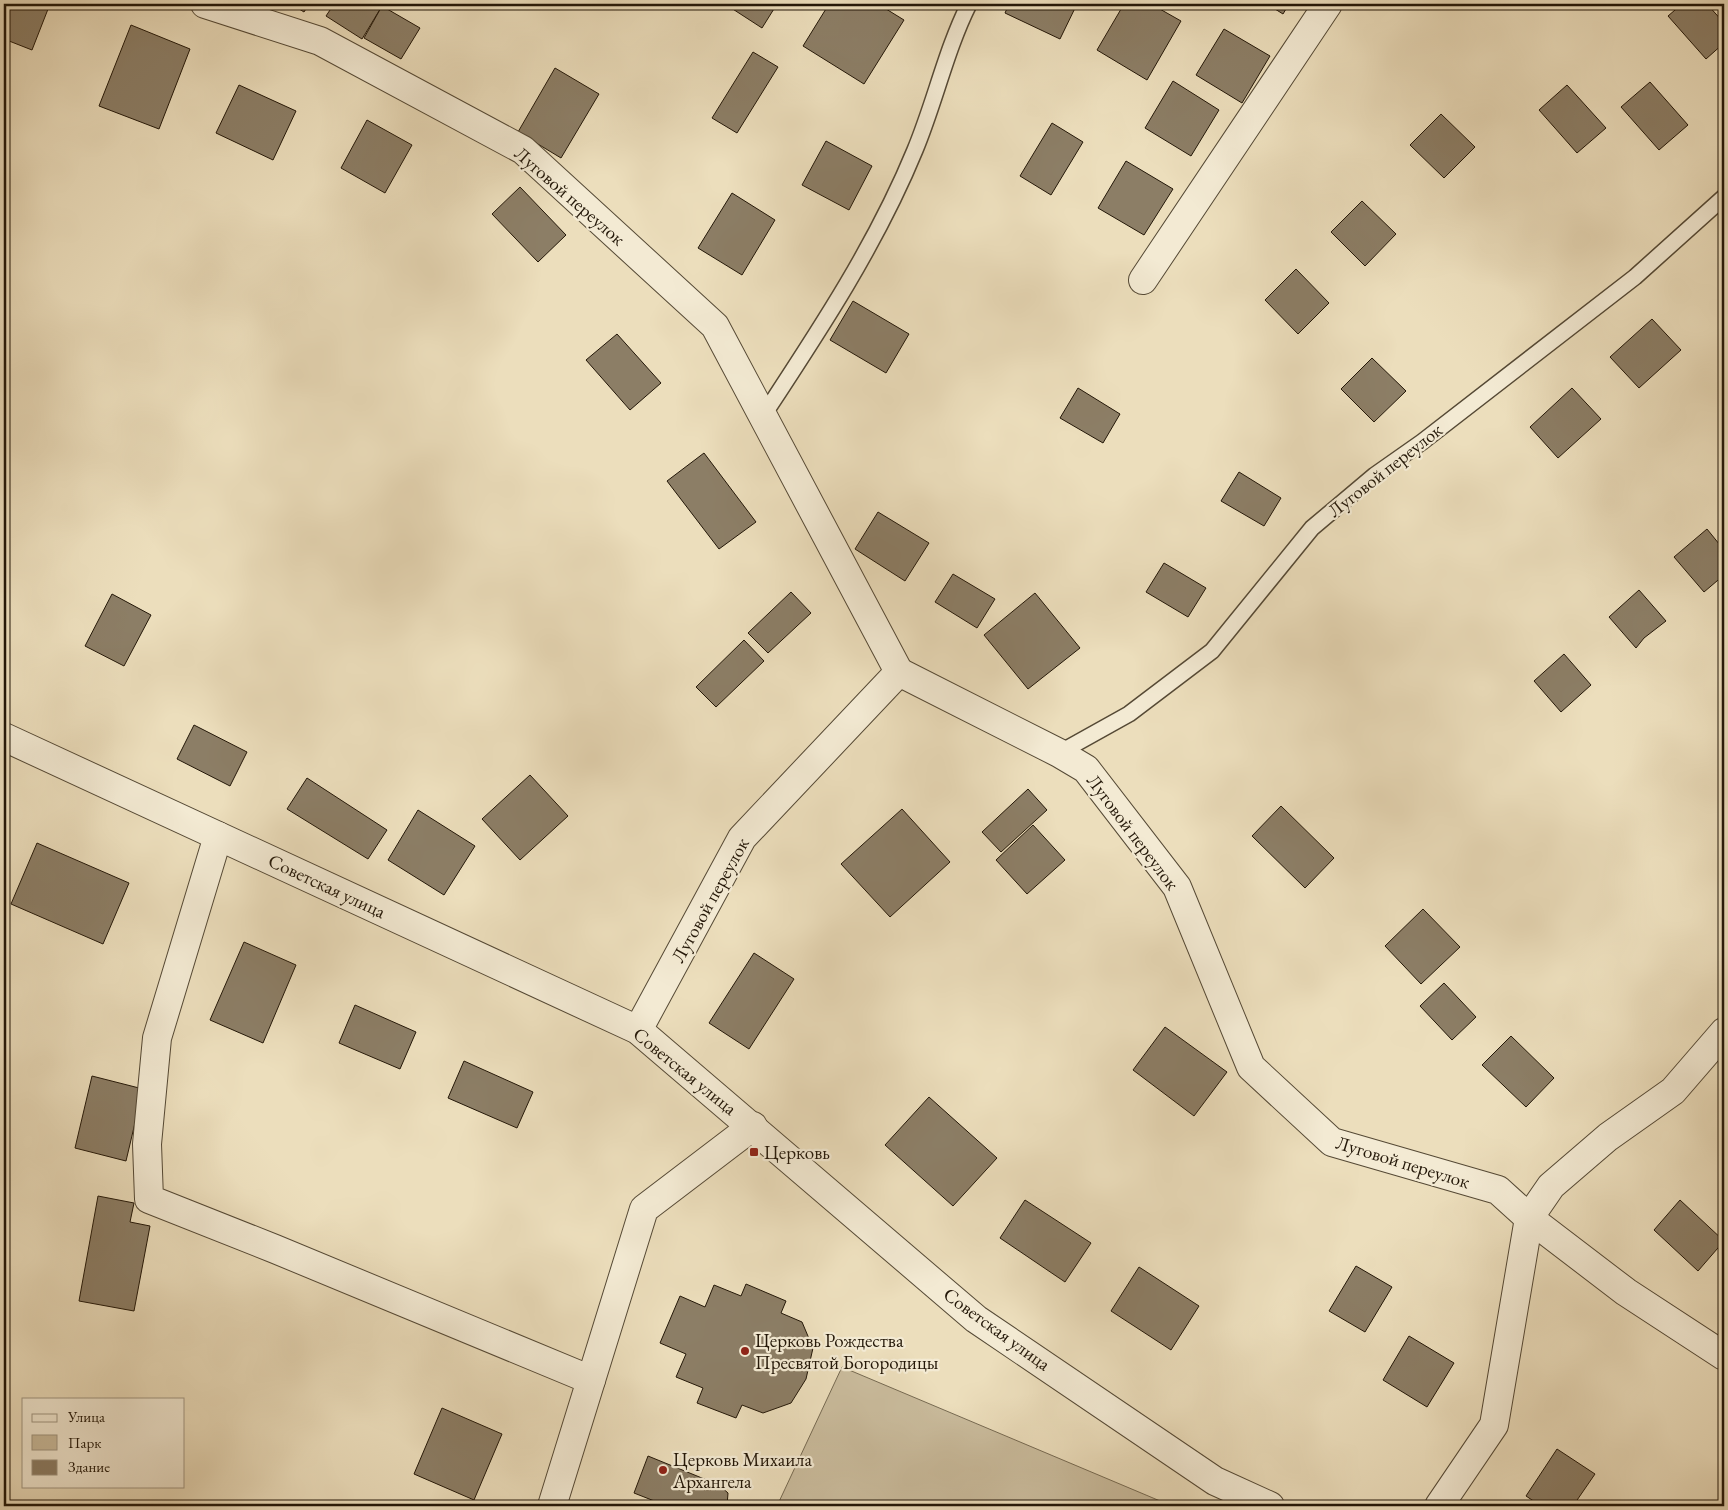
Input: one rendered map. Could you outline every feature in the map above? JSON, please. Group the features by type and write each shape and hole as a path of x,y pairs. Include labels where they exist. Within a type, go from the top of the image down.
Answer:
{"street":[{"name":"Луговой переулок","path":"205,4 320,41 523,150 715,326 899,672 1059,753 1086,769 1177,887 1250,1067 1332,1142 1498,1190 1529,1218 1626,1292 1724,1356"},
{"path":"1143,280 1328,4"},
{"name":"Луговой переулок","path":"638,1030 742,838 899,672"},
{"name":"Советская улица","path":"4,737 638,1030 753,1126 976,1319 1215,1481 1270,1506"},
{"path":"218,836 157,1038 147,1144 149,1199 591,1380"},
{"path":"1439,1506 1494,1425 1529,1218 1551,1186 1608,1138 1674,1091 1724,1032"},
{"path":"552,1506 644,1209 753,1126"}],"lane":[{"path":"763,416 850,280 885,213 915,150 969,4"},
{"name":"Луговой переулок","path":"1059,753 1130,714 1212,651 1312,528 1375,475 1422,442 1635,277 1724,197"}],"green space":[{"path":"842,1367 1172,1506 777,1506"}],"building":[{"path":"4,4 50,4 32,50 4,39"},
{"path":"291,4 309,4 304,12"},
{"path":"334,4 380,4 382,6 362,39 326,16"},
{"path":"725,4 777,4 762,28"},
{"path":"829,4 878,4 904,20 864,84 803,46"},
{"path":"1009,4 1077,4 1060,39 1005,13"},
{"path":"1124,4 1151,4 1181,21 1147,80 1097,50"},
{"path":"1267,4 1289,4 1283,14"},
{"path":"1682,4 1707,4 1724,23 1724,43 1706,59 1668,16"},
{"path":"382,6 420,28 401,59 364,38"},
{"path":"131,25 190,49 159,129 99,106"},
{"path":"1224,29 1270,56 1242,103 1196,75"},
{"path":"753,52 778,67 737,133 712,118"},
{"path":"555,68 599,94 561,158 518,132"},
{"path":"1173,81 1219,110 1191,156 1145,128"},
{"path":"1650,82 1688,125 1659,150 1621,107"},
{"path":"239,85 296,111 273,160 216,133"},
{"path":"1567,85 1606,128 1577,153 1539,110"},
{"path":"1441,114 1475,147 1444,178 1410,145"},
{"path":"367,120 412,145 385,193 341,168"},
{"path":"1052,123 1083,142 1051,195 1020,176"},
{"path":"826,141 872,166 849,210 802,185"},
{"path":"1126,161 1173,189 1144,235 1098,208"},
{"path":"520,187 566,235 538,262 492,214"},
{"path":"732,193 775,220 742,275 698,248"},
{"path":"1362,201 1396,234 1365,266 1331,232"},
{"path":"1296,269 1329,303 1298,334 1265,300"},
{"path":"853,301 909,334 886,373 830,340"},
{"path":"1652,319 1681,350 1639,388 1610,357"},
{"path":"617,334 661,383 630,410 586,360"},
{"path":"1372,358 1406,391 1374,422 1341,389"},
{"path":"1078,388 1120,414 1103,443 1060,418"},
{"path":"1572,388 1601,419 1558,458 1530,427"},
{"path":"704,453 756,522 719,549 667,481"},
{"path":"1239,472 1281,498 1264,526 1221,501"},
{"path":"878,512 929,543 905,581 855,549"},
{"path":"1707,529 1724,550 1724,575 1704,592 1674,557"},
{"path":"1164,563 1206,588 1188,617 1146,592"},
{"path":"953,574 995,599 977,628 935,602"},
{"path":"1639,590 1666,621 1644,638 1636,648 1609,617"},
{"path":"791,592 811,613 768,653 748,633"},
{"path":"1035,593 1080,648 1028,689 984,635"},
{"path":"112,594 151,615 124,666 85,646"},
{"path":"744,640 764,661 716,707 696,687"},
{"path":"1564,654 1591,685 1561,712 1534,681"},
{"path":"194,725 247,752 230,786 177,759"},
{"path":"530,775 568,816 520,860 482,819"},
{"path":"307,778 387,830 368,859 287,809"},
{"path":"1028,789 1047,810 1001,852 982,832"},
{"path":"1281,806 1334,858 1305,888 1252,836"},
{"path":"902,809 950,862 890,917 841,864"},
{"path":"418,810 475,846 444,895 388,860"},
{"path":"1033,825 1065,860 1027,894 996,860"},
{"path":"37,843 129,883 103,944 11,904"},
{"path":"1423,909 1460,947 1421,984 1385,946"},
{"path":"244,942 296,965 263,1043 210,1020"},
{"path":"754,953 794,979 749,1049 709,1023"},
{"path":"1444,983 1476,1017 1452,1040 1420,1006"},
{"path":"355,1005 416,1032 400,1069 339,1043"},
{"path":"1165,1027 1227,1072 1194,1116 1133,1070"},
{"path":"1511,1036 1554,1078 1526,1107 1482,1065"},
{"path":"464,1061 533,1092 517,1128 448,1098"},
{"path":"92,1076 143,1089 126,1161 75,1148"},
{"path":"929,1097 997,1158 953,1206 885,1145"},
{"path":"98,1196 134,1203 130,1222 150,1226 134,1311 79,1301"},
{"path":"1025,1200 1091,1243 1065,1282 1000,1238"},
{"path":"1680,1200 1724,1241 1698,1271 1654,1230"},
{"path":"1356,1266 1392,1287 1365,1332 1329,1311"},
{"path":"1139,1267 1199,1306 1171,1350 1111,1311"},
{"name":"Церковь Рождества Пресвятой Богородицы","path":"746,1284 786,1301 781,1313 802,1322 813,1348 806,1379 791,1403 763,1413 742,1405 736,1418 697,1403 703,1388 676,1377 686,1354 660,1343 680,1296 705,1307 714,1285 741,1296"},
{"path":"1409,1336 1454,1363 1427,1407 1383,1380"},
{"path":"442,1408 502,1434 474,1500 414,1474"},
{"path":"1557,1449 1595,1474 1573,1506 1541,1506 1526,1496"},
{"name":"Церковь Михаила Архангела","path":"648,1456 719,1485 728,1493 727,1506 667,1506 634,1493"}],"place":[{"name":"Церковь","path":"754,1152"},
{"name":"Церковь Рождества Пресвятой Богородицы","path":"745,1351"},
{"name":"Церковь Михаила Архангела","path":"663,1470"}]}
